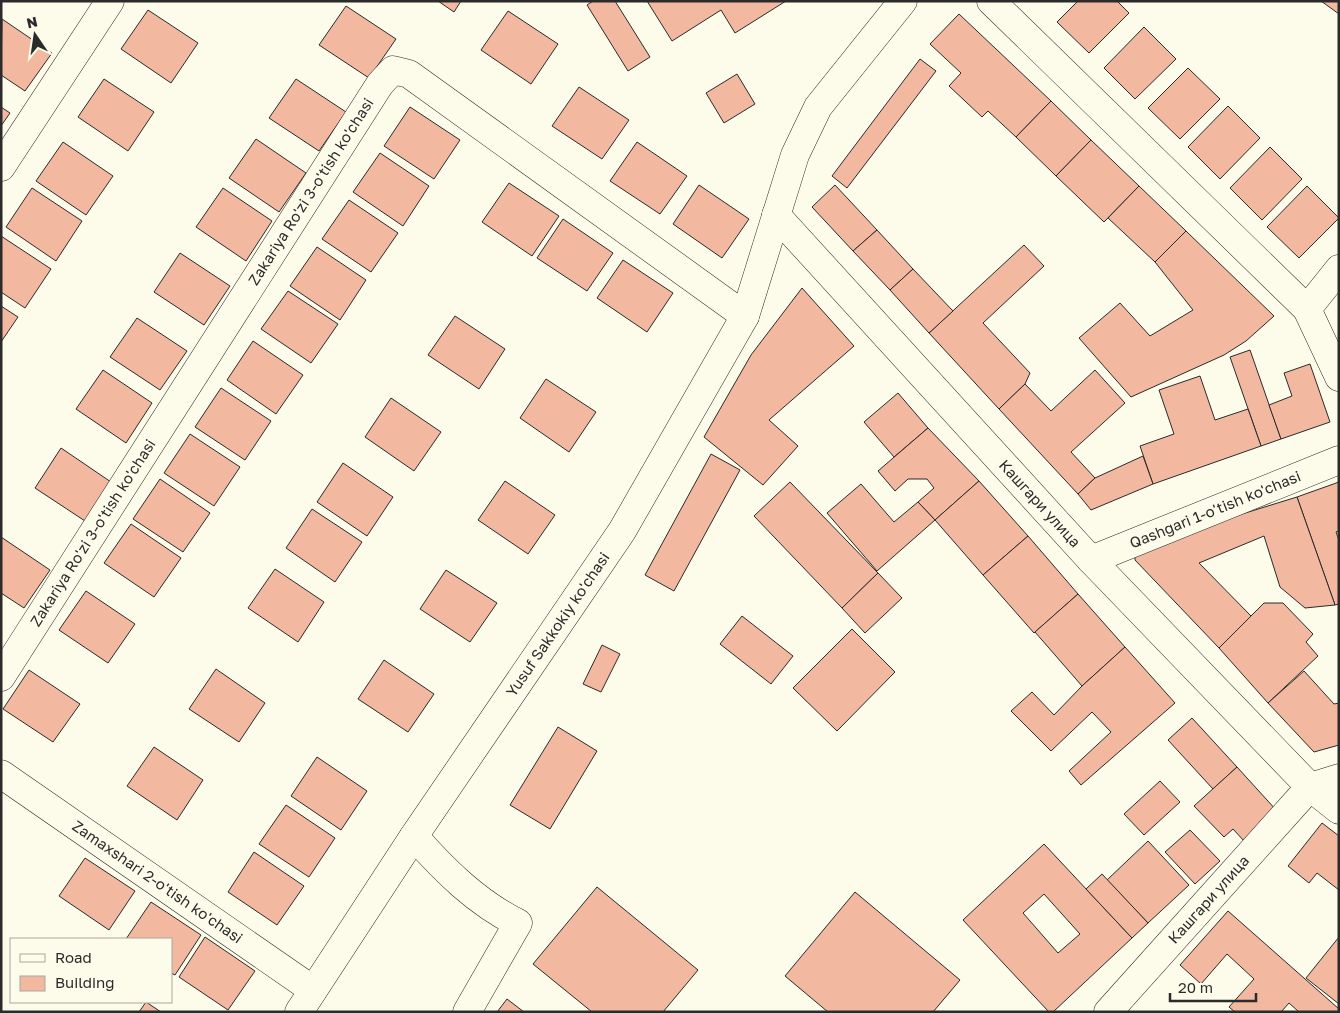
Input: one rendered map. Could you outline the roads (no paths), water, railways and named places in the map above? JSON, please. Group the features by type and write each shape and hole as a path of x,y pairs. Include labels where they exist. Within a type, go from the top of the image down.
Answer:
{"street":[{"path":"1,167 110,1"},
{"name":"Yusuf Sakkokiy ko'chasi","path":"306,1001 414,836 622,531 745,316 794,155 818,107 903,1"},
{"path":"991,1 1307,309 1339,377"},
{"name":"Zakariya Ro'zi 3-o'tish ko'chasi","path":"1,677 380,84 393,70 409,74 745,316"},
{"name":"Кашгари улица","path":"776,215 1091,560 1310,787 1339,810"},
{"path":"1307,309 1339,270"},
{"name":"Qashgari 1-o'tish ko'chasi","path":"1091,560 1339,460"},
{"name":"Zamaxshari 2-o'tish ko'chasi","path":"1,774 306,1001"},
{"path":"1310,787 1339,778"},
{"name":"Кашгари улица","path":"1108,1012 1310,787"},
{"path":"414,836 446,872 500,914 518,923 467,1012"}]}
